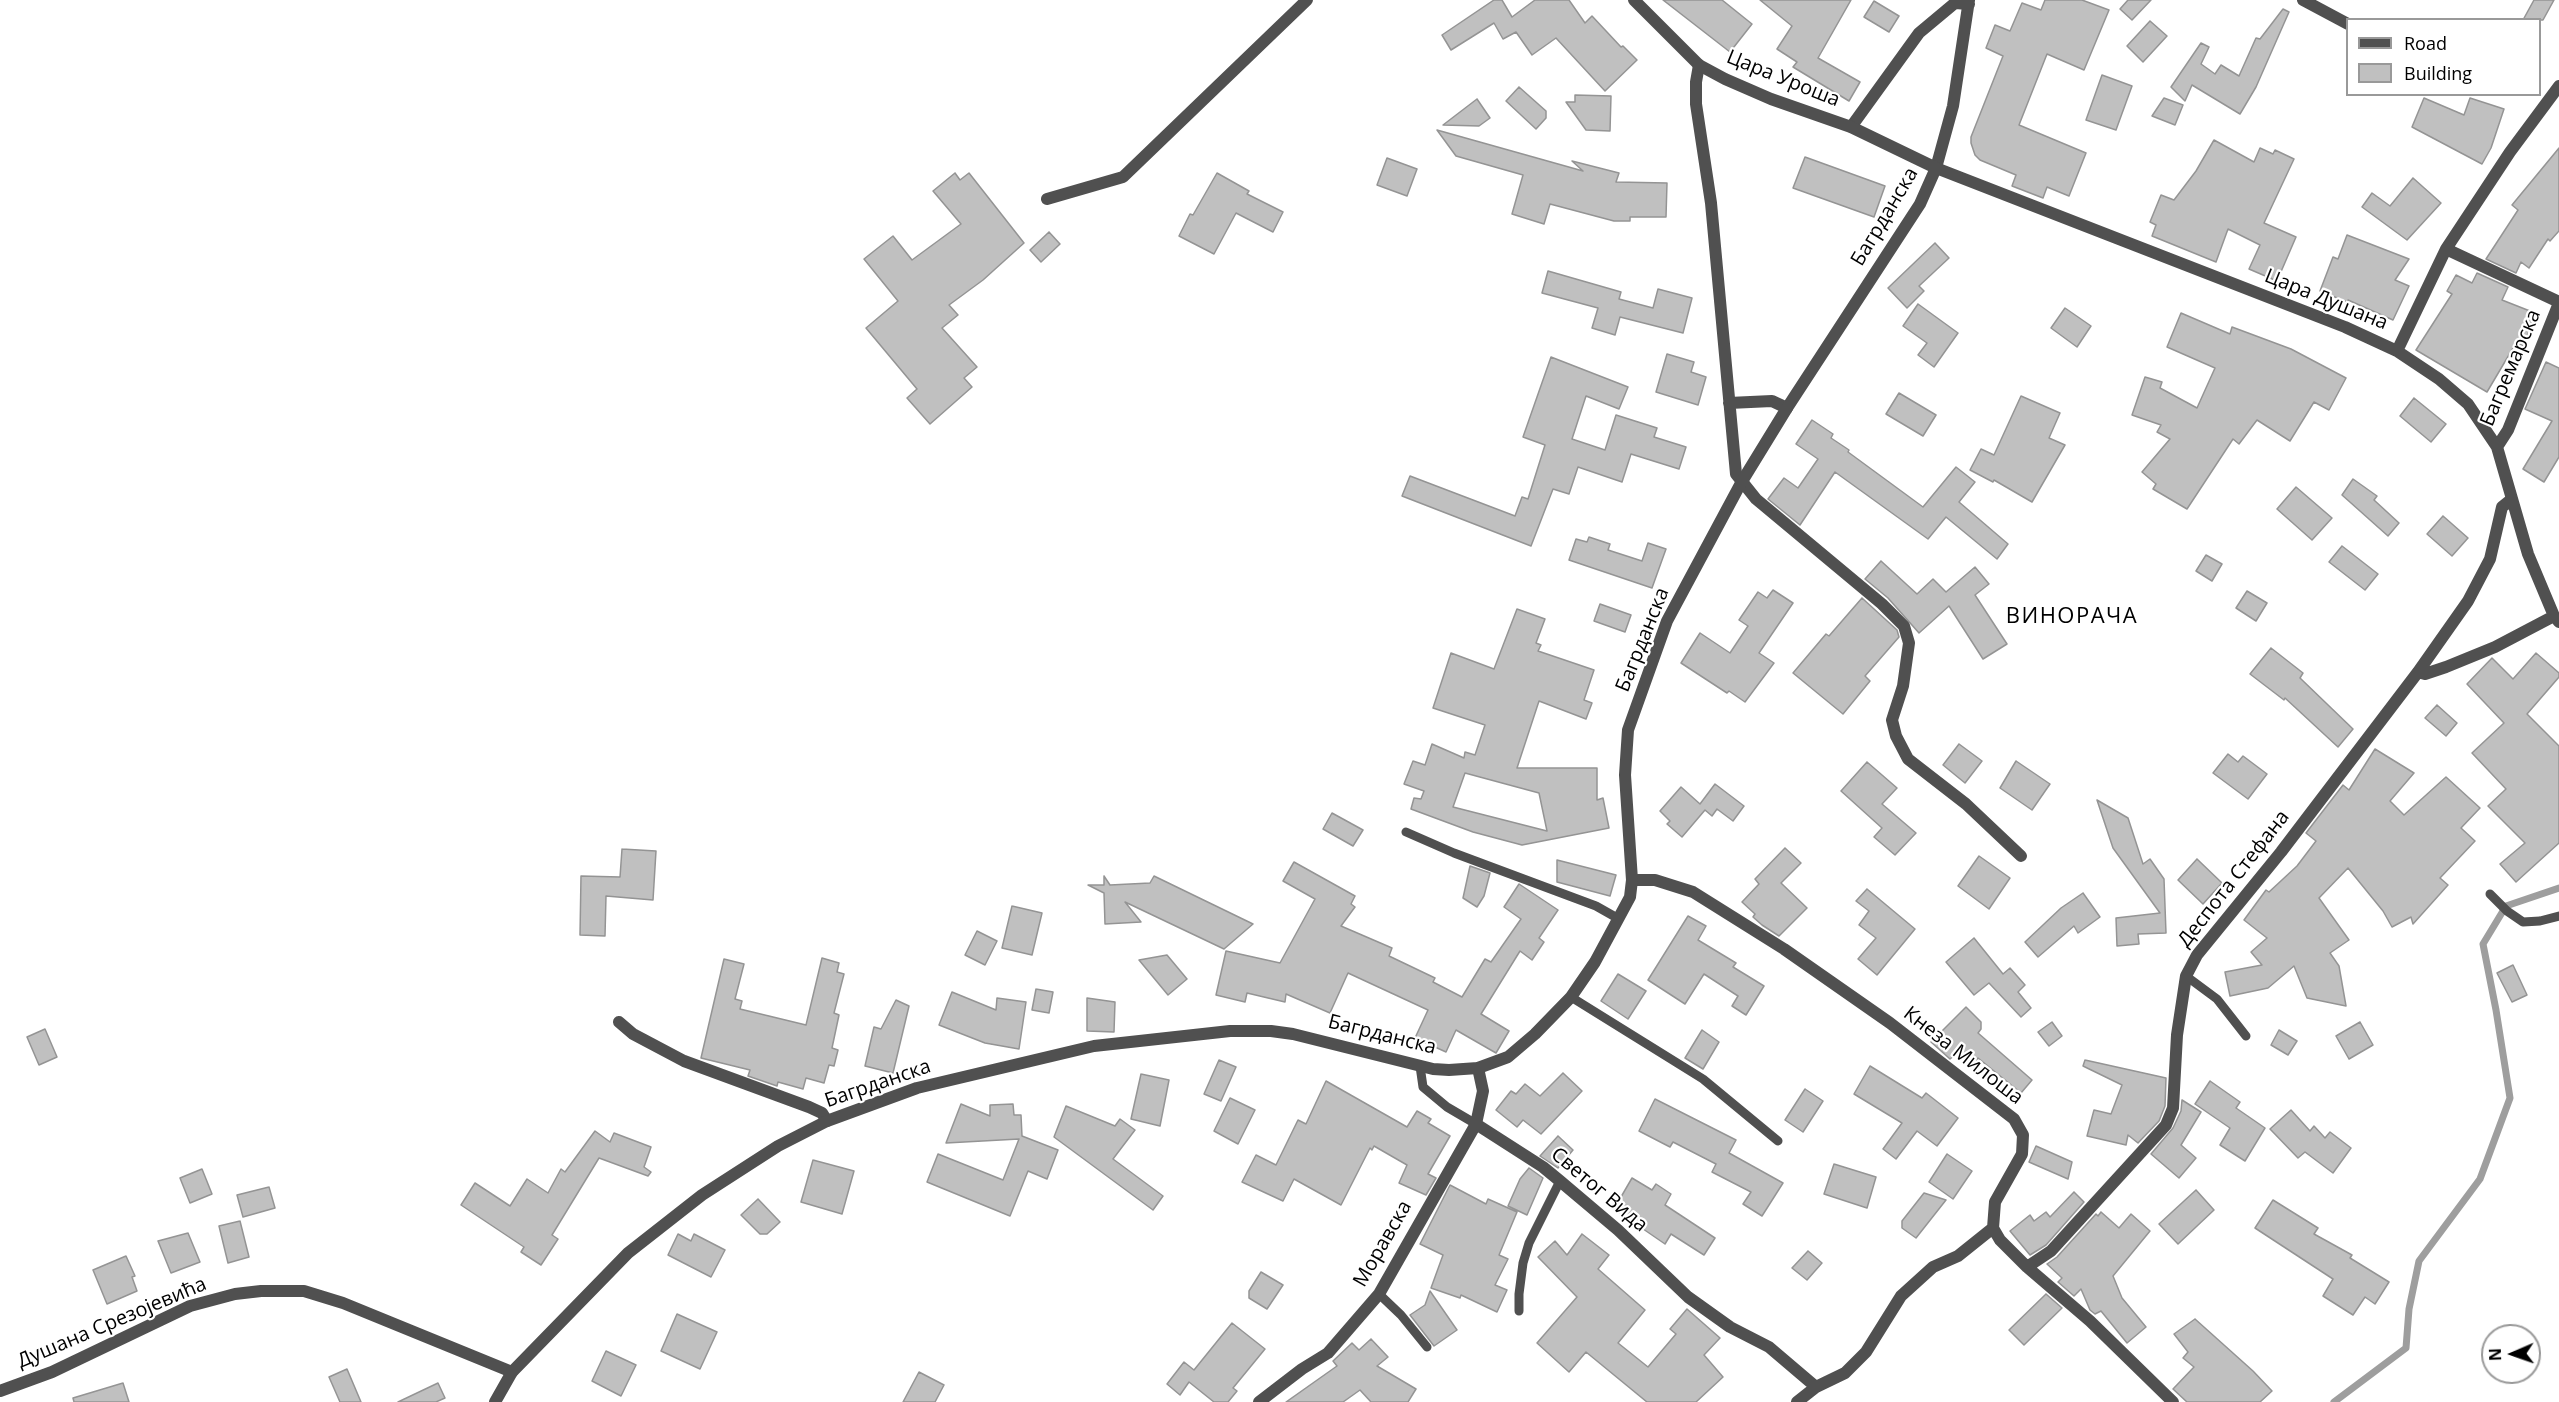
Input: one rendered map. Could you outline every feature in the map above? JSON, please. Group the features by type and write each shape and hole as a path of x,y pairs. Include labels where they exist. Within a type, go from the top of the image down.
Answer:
{"street":[{"path":"1047,199 1123,177 1307,0"},
{"name":"Цара Уроша","path":"1634,0 1699,65 1771,99 1851,127 1936,168"},
{"path":"2303,0 2346,23"},
{"path":"1851,127 1919,33 1954,3 1969,2"},
{"name":"Багрданска","path":"495,1402 512,1372 628,1252 702,1195 778,1146 827,1121 917,1088 1094,1046 1230,1031 1271,1031 1293,1034 1420,1066 1449,1070 1478,1068 1508,1057 1535,1034 1571,997 1595,962 1630,897 1632,880 1624,775 1628,730 1667,621 1742,483 1787,408 1920,204 1936,168 1953,106 1969,2"},
{"path":"1699,65 1696,104 1711,204 1736,474 1756,499 1882,604 1904,626 1909,643 1903,686 1892,720 1896,736 1908,759 1966,804 2021,856"},
{"path":"2397,351 2446,249 2510,152 2559,86"},
{"name":"Цара Душана","path":"1936,168 2334,323 2397,351 2439,379 2468,404 2497,447 2528,554 2557,619"},
{"path":"2446,249 2559,303"},
{"name":"Багремарска","path":"2497,447 2508,430 2559,303"},
{"path":"1729,403 1772,401 1787,408"},
{"name":"Деспота Стефана","path":"2026,1267 2051,1251 2166,1125 2173,1108 2177,1035 2186,976 2197,955 2281,852 2418,672 2468,601 2490,559 2502,507 2512,499"},
{"path":"2418,672 2425,674 2446,667 2557,619"},
{"name":"Кнеза Милоша","path":"1632,880 1655,880 1693,892 1784,949 1890,1023 2014,1119 2023,1135 2022,1154 1995,1202 1993,1228"},
{"path":"619,1022 633,1034 684,1061 809,1107 822,1113 827,1121"},
{"name":"Моравска","path":"1259,1402 1328,1353 1379,1294 1476,1124 1483,1091 1478,1068"},
{"name":"Светог Вида","path":"1476,1124 1560,1180 1618,1230 1688,1297 1730,1327 1769,1347 1816,1387"},
{"path":"1797,1402 1816,1387 1845,1373 1866,1352 1900,1296 1933,1267 1958,1256 1993,1228 2000,1240 2026,1267 2090,1321 2174,1402"},
{"name":"Душана Срезојевића","path":"0,1390 52,1371 190,1306 235,1294 261,1291 304,1291 343,1303 512,1372"}],"lane":[{"path":"1407,832 1454,853 1596,906 1619,919"},
{"path":"2490,894 2507,911 2523,922 2540,921 2559,916"},
{"path":"2186,976 2217,999 2246,1036"},
{"path":"1571,997 1702,1079 1778,1141"},
{"path":"1420,1066 1423,1087 1447,1107 1476,1124"},
{"path":"1519,1311 1523,1263 1529,1243 1560,1180"},
{"path":"1379,1294 1401,1315 1427,1347"}],"building":[{"path":"1494,0 1502,0 1512,17 1535,0 1569,0 1585,23 1592,16 1621,47 1623,46 1637,60 1605,91 1556,38 1532,55 1516,32 1503,39 1494,23 1451,50 1442,35"},
{"path":"1663,0 1722,0 1752,24 1730,52"},
{"path":"1760,0 1851,0 1818,58 1860,82 1849,101 1793,67 1797,62 1777,49 1792,26"},
{"path":"2045,0 2082,0 2109,10 2084,70 2047,54 2019,125 2086,153 2069,196 2047,187 2043,198 2012,186 2016,175 1980,160 1975,155 1971,137 2003,56 1986,48 1995,25 2010,31 2022,3 2041,10"},
{"path":"2128,0 2151,0 2132,20 2120,9"},
{"path":"2534,0 2554,0 2543,20 2524,18"},
{"path":"1874,1 1899,16 1889,32 1864,17"},
{"path":"2283,9 2289,12 2256,87 2240,114 2192,85 2185,101 2171,87 2201,43 2209,47 2201,64 2215,74 2221,65 2239,76 2256,38 2260,39"},
{"path":"2150,21 2167,36 2143,62 2127,46"},
{"path":"2102,75 2132,86 2116,130 2086,120"},
{"path":"1519,87 1546,111 1546,118 1536,129 1506,101"},
{"path":"1575,95 1611,96 1610,131 1586,130 1566,102 1575,102"},
{"path":"2164,98 2183,105 2175,125 2152,116"},
{"path":"2424,98 2464,115 2470,98 2504,109 2491,148 2482,164 2412,127"},
{"path":"1477,99 1490,118 1479,126 1443,125"},
{"path":"1437,130 1583,171 1572,161 1619,173 1616,182 1667,183 1666,217 1630,217 1630,221 1614,221 1550,204 1544,224 1512,214 1523,175 1456,156"},
{"path":"2214,140 2254,162 2260,148 2273,154 2275,150 2294,159 2264,223 2296,237 2277,281 2249,269 2260,245 2228,229 2216,262 2152,236 2156,225 2150,222 2161,195 2174,200 2196,171"},
{"path":"2559,148 2559,231 2550,241 2548,239 2529,268 2521,262 2516,273 2486,259 2518,210 2512,205"},
{"path":"1805,157 1885,186 1874,217 1793,188"},
{"path":"1387,158 1417,169 1407,196 1377,185"},
{"path":"955,173 960,180 969,173 1024,243 983,280 949,305 958,315 942,328 977,367 964,378 972,387 930,424 907,398 917,389 866,328 898,301 864,259 893,236 912,260 961,224 933,191"},
{"path":"1217,173 1249,191 1247,194 1283,212 1273,232 1236,213 1214,254 1179,236 1190,214 1193,215"},
{"path":"2413,178 2441,203 2407,240 2362,207 2372,193 2390,206"},
{"path":"1049,232 1060,244 1041,262 1030,250"},
{"path":"2347,235 2409,259 2395,280 2409,286 2393,320 2348,300 2347,302 2320,291 2333,257 2338,259"},
{"path":"1935,243 1949,258 1919,286 1924,291 1907,308 1888,288"},
{"path":"1548,271 1621,292 1619,299 1653,308 1658,289 1692,298 1683,333 1620,317 1615,335 1592,328 1598,308 1542,293"},
{"path":"2477,273 2508,287 2502,300 2535,313 2524,346 2516,343 2487,392 2416,350 2452,294 2447,291 2456,275 2472,283"},
{"path":"1918,304 1958,333 1934,367 1918,355 1927,343 1903,326"},
{"path":"2065,308 2091,326 2077,347 2051,328"},
{"path":"2181,313 2230,334 2232,327 2291,349 2346,378 2329,410 2314,402 2290,441 2257,420 2239,444 2233,439 2187,509 2153,489 2156,484 2142,472 2170,439 2157,432 2161,425 2132,415 2145,377 2162,382 2160,388 2197,408 2215,368 2167,347"},
{"path":"1667,354 1694,362 1691,372 1706,377 1698,405 1656,392"},
{"path":"1551,357 1628,387 1619,409 1586,396 1572,439 1605,450 1616,415 1657,428 1654,437 1686,447 1679,469 1631,454 1622,482 1578,467 1569,494 1553,489 1531,546 1402,496 1410,476 1515,516 1522,497 1528,499 1545,445 1523,437"},
{"path":"2546,362 2559,368 2559,457 2544,482 2523,469 2552,421 2525,409"},
{"path":"1899,393 1936,415 1923,436 1886,414"},
{"path":"2021,396 2060,413 2049,438 2065,445 2032,502 1994,480 1993,482 1970,470 1981,449 1994,455"},
{"path":"2414,398 2446,424 2431,442 2400,416"},
{"path":"1812,420 1833,434 1831,438 1849,450 1848,452 1923,507 1956,467 1975,482 1959,502 2008,544 1997,559 1946,517 1928,539 1835,472 1800,525 1768,499 1784,478 1798,488 1818,459 1796,444"},
{"path":"2353,479 2377,496 2374,500 2399,523 2388,536 2342,495"},
{"path":"2296,487 2332,518 2312,540 2277,509"},
{"path":"2443,516 2468,538 2452,556 2427,534"},
{"path":"1589,537 1610,544 1608,550 1642,561 1648,543 1666,549 1652,588 1569,560 1576,539 1587,542"},
{"path":"2342,546 2378,574 2365,590 2329,562"},
{"path":"2206,555 2222,564 2212,581 2196,571"},
{"path":"1881,561 1917,594 1933,579 1946,592 1975,567 1989,584 1975,595 2007,644 1983,659 1949,606 1919,633 1888,598 1865,579"},
{"path":"1773,590 1793,603 1759,653 1774,663 1745,702 1681,663 1700,633 1730,653 1748,626 1739,620 1758,592 1767,598"},
{"path":"2247,591 2267,603 2256,621 2236,608"},
{"path":"1862,598 1897,630 1899,637 1865,676 1870,681 1843,714 1793,673 1826,634 1829,636"},
{"path":"1600,604 1631,615 1625,632 1594,621"},
{"path":"1517,609 1545,619 1536,643 1541,645 1538,651 1594,670 1584,700 1592,703 1586,719 1539,701 1517,768 1597,768 1597,800 1603,798 1609,828 1522,845 1473,832 1411,809 1414,798 1421,799 1424,791 1404,784 1413,761 1425,765 1432,744 1464,758 1465,752 1475,755 1485,725 1433,708 1451,653 1494,669","holes":["1465,773 1539,793 1547,831 1453,807"]},
{"path":"2271,648 2303,673 2300,678 2353,729 2338,747 2285,698 2284,700 2250,674"},
{"path":"2536,653 2559,673 2559,677 2527,714 2559,746 2559,843 2516,882 2500,864 2525,843 2488,806 2506,789 2472,753 2504,723 2467,684 2492,658 2513,679"},
{"path":"2437,705 2457,723 2446,736 2425,718"},
{"path":"1959,744 1982,761 1965,783 1943,765"},
{"path":"2375,749 2414,773 2390,801 2404,815 2446,777 2480,808 2461,828 2475,841 2440,878 2448,885 2413,924 2411,917 2392,927 2383,911 2348,868 2319,898 2349,940 2330,953 2339,966 2346,1006 2307,998 2294,966 2268,988 2230,996 2225,972 2262,965 2251,952 2267,938 2244,920 2266,890 2269,892 2297,866 2316,841 2306,833 2343,785 2349,790"},
{"path":"2228,754 2238,762 2243,756 2267,774 2248,799 2213,773"},
{"path":"2016,761 2050,784 2032,810 2000,788"},
{"path":"1867,762 1897,788 1882,804 1916,833 1895,855 1874,837 1882,828 1841,791"},
{"path":"1715,784 1744,806 1733,821 1717,809 1712,816 1705,810 1682,837 1667,824 1670,821 1660,811 1681,787 1700,804"},
{"path":"2097,800 2128,818 2143,864 2150,859 2164,879 2166,933 2138,934 2139,944 2117,946 2116,918 2160,913 2113,848"},
{"path":"1332,813 1363,830 1353,846 1323,829"},
{"path":"1785,848 1801,863 1781,883 1807,908 1779,936 1753,917 1755,914 1742,902 1759,884 1755,879"},
{"path":"622,849 656,851 653,900 606,896 605,936 580,935 581,876 620,877"},
{"path":"1979,856 2010,878 1989,909 1958,886"},
{"path":"2197,859 2222,883 2203,904 2178,880"},
{"path":"1557,860 1616,875 1610,896 1557,882"},
{"path":"1294,862 1355,896 1351,904 1355,907 1341,926 1392,948 1389,956 1435,978 1433,982 1462,997 1485,959 1491,962 1521,919 1504,907 1519,884 1558,910 1539,938 1544,942 1532,960 1520,951 1481,1014 1509,1031 1496,1053 1456,1030 1446,1052 1415,1038 1428,1010 1348,973 1330,1013 1286,994 1285,1002 1247,993 1245,1002 1216,995 1226,951 1280,963 1315,899 1283,881"},
{"path":"1470,866 1490,873 1484,896 1477,907 1463,898"},
{"path":"1104,876 1110,885 1150,883 1154,876 1253,924 1224,949 1125,902 1141,922 1105,924 1104,893 1088,885 1104,885"},
{"path":"1867,889 1915,929 1877,975 1858,959 1876,938 1859,925 1869,911 1856,901"},
{"path":"2083,893 2100,917 2078,933 2074,926 2038,957 2025,942 2061,908"},
{"path":"1012,906 1042,913 1032,955 1002,948"},
{"path":"1688,916 1706,926 1698,940 1736,963 1733,967 1764,986 1746,1015 1732,1006 1738,996 1704,974 1685,1004 1648,980"},
{"path":"977,931 997,941 985,965 965,955"},
{"path":"1974,938 2003,974 2010,968 2025,985 2018,992 2031,1008 2021,1017 1989,983 1974,995 1946,962"},
{"path":"1167,955 1187,979 1168,995 1139,960"},
{"path":"822,958 839,963 837,972 844,974 834,1013 839,1015 832,1048 838,1050 834,1066 829,1065 824,1083 806,1078 803,1089 778,1082 777,1086 748,1076 750,1070 701,1058 724,959 744,964 735,999 742,1001 740,1009 806,1025"},
{"path":"2513,965 2527,995 2512,1002 2497,973"},
{"path":"1618,974 1646,991 1628,1019 1601,1001"},
{"path":"1036,989 1053,992 1049,1013 1032,1010"},
{"path":"952,992 996,1010 997,998 1026,1002 1019,1049 985,1043 939,1025"},
{"path":"1087,998 1115,1002 1114,1032 1087,1031"},
{"path":"896,1000 909,1006 893,1073 865,1066 874,1027 881,1029"},
{"path":"1966,1007 1981,1022 1981,1029 1978,1033 2032,1080 2021,1093 1978,1058 1970,1068 1955,1055 1950,1059 1931,1042"},
{"path":"2052,1022 2062,1036 2049,1046 2038,1032"},
{"path":"2360,1022 2373,1045 2349,1059 2336,1036"},
{"path":"45,1029 57,1057 39,1065 27,1037"},
{"path":"1702,1030 1719,1042 1703,1069 1685,1058"},
{"path":"2279,1030 2297,1041 2288,1055 2271,1045"},
{"path":"1219,1060 1236,1067 1221,1101 1204,1094"},
{"path":"2085,1060 2166,1078 2165,1106 2159,1121 2138,1143 2128,1135 2126,1145 2087,1136 2094,1110 2111,1114 2122,1085 2083,1066"},
{"path":"1870,1066 1922,1098 1926,1093 1958,1118 1937,1146 1917,1131 1896,1159 1883,1149 1902,1123 1854,1094"},
{"path":"1563,1073 1582,1091 1541,1134 1523,1120 1517,1127 1496,1110 1511,1091 1516,1094 1525,1084 1540,1096"},
{"path":"1141,1074 1169,1080 1160,1126 1131,1119"},
{"path":"1326,1081 1407,1127 1417,1111 1431,1119 1428,1123 1450,1136 1428,1174 1436,1178 1426,1195 1399,1183 1407,1165 1374,1146 1372,1150 1370,1148 1341,1205 1294,1179 1283,1201 1242,1182 1256,1155 1276,1165 1298,1120 1306,1124"},
{"path":"2210,1081 2240,1102 2236,1108 2265,1128 2245,1161 2220,1145 2230,1128 2195,1104"},
{"path":"1805,1089 1823,1101 1803,1132 1785,1120"},
{"path":"1230,1098 1255,1110 1238,1144 1214,1131"},
{"path":"1655,1099 1736,1140 1729,1153 1783,1183 1762,1216 1743,1204 1751,1192 1712,1172 1716,1164 1673,1142 1670,1147 1639,1131"},
{"path":"2182,1100 2201,1112 2181,1145 2196,1158 2179,1178 2151,1154 2173,1128 2181,1111"},
{"path":"961,1104 990,1116 990,1105 1013,1104 1014,1115 1021,1115 1022,1136 1058,1150 1047,1179 1028,1171 1010,1216 927,1182 938,1154 1003,1180 1019,1139 946,1143"},
{"path":"1066,1106 1115,1126 1120,1119 1135,1130 1113,1159 1163,1196 1153,1210 1054,1137"},
{"path":"2291,1110 2310,1131 2314,1126 2325,1138 2330,1132 2351,1148 2333,1173 2305,1152 2298,1158 2270,1129"},
{"path":"595,1131 610,1142 614,1133 651,1147 644,1167 651,1172 648,1176 599,1158 552,1235 558,1239 541,1265 521,1252 524,1247 461,1205 475,1183 510,1206 527,1179 548,1193 561,1169 565,1172"},
{"path":"1558,1136 1573,1150 1558,1168 1540,1156"},
{"path":"2036,1146 2072,1162 2068,1179 2029,1162"},
{"path":"1947,1154 1972,1171 1953,1199 1929,1182"},
{"path":"813,1160 854,1171 842,1214 801,1202"},
{"path":"1834,1164 1876,1177 1867,1208 1824,1194"},
{"path":"1529,1168 1543,1178 1527,1215 1508,1206 1520,1179"},
{"path":"202,1169 212,1194 190,1203 180,1178"},
{"path":"1632,1178 1652,1190 1656,1184 1671,1194 1665,1205 1715,1238 1704,1255 1671,1234 1665,1244 1614,1209"},
{"path":"1450,1185 1486,1204 1488,1199 1517,1212 1499,1255 1508,1259 1495,1285 1507,1290 1497,1312 1461,1295 1460,1298 1431,1288 1443,1255 1420,1244"},
{"path":"269,1187 275,1208 243,1217 237,1195"},
{"path":"2196,1190 2214,1210 2178,1244 2159,1224"},
{"path":"2074,1192 2084,1202 2046,1245 2030,1255 2010,1231 2030,1215 2034,1221 2046,1212 2050,1217"},
{"path":"1924,1193 1946,1200 1916,1238 1902,1228 1902,1221"},
{"path":"758,1199 780,1222 767,1234 760,1234 741,1215"},
{"path":"2273,1200 2318,1228 2314,1234 2352,1255 2350,1258 2389,1282 2375,1304 2365,1297 2353,1315 2323,1296 2333,1279 2255,1228"},
{"path":"2101,1212 2119,1228 2131,1214 2150,1231 2113,1276 2122,1298 2146,1327 2127,1343 2101,1311 2095,1314 2090,1310 2081,1289 2074,1296 2058,1282 2062,1278 2047,1264 2057,1257 2096,1214 2098,1216"},
{"path":"240,1221 249,1257 228,1263 219,1226"},
{"path":"188,1233 200,1262 171,1273 158,1241"},
{"path":"678,1234 691,1241 694,1234 725,1250 711,1277 668,1255"},
{"path":"1582,1234 1609,1255 1598,1269 1645,1310 1618,1343 1648,1367 1676,1334 1670,1329 1687,1309 1720,1338 1704,1355 1723,1377 1696,1402 1647,1402 1586,1352 1569,1372 1537,1343 1577,1297 1538,1257 1555,1241 1567,1255"},
{"path":"1808,1251 1822,1263 1807,1280 1792,1268"},
{"path":"126,1256 135,1276 132,1277 137,1291 107,1304 93,1270"},
{"path":"1261,1272 1283,1285 1267,1309 1249,1298 1249,1291"},
{"path":"1430,1291 1457,1330 1434,1346 1410,1315 1425,1305"},
{"path":"2046,1294 2062,1308 2024,1345 2009,1330"},
{"path":"677,1314 717,1332 700,1369 661,1351"},
{"path":"2195,1319 2272,1391 2260,1402 2187,1402 2173,1389 2194,1367 2183,1358 2188,1352 2174,1334"},
{"path":"1232,1323 1265,1349 1233,1388 1237,1391 1228,1402 1214,1402 1189,1382 1180,1395 1167,1384 1184,1362 1194,1370"},
{"path":"1371,1339 1388,1357 1377,1366 1416,1389 1408,1402 1371,1402 1360,1390 1343,1402 1286,1402 1337,1366 1333,1361 1352,1343 1359,1350"},
{"path":"606,1351 636,1365 621,1396 592,1381"},
{"path":"347,1369 361,1402 340,1402 329,1377"},
{"path":"919,1372 944,1385 935,1402 903,1402"},
{"path":"123,1383 129,1402 74,1402 73,1398"},
{"path":"438,1383 445,1398 436,1402 398,1402"}],"waterway":[{"path":"2334,1402 2406,1348 2409,1309 2419,1261 2480,1179 2510,1098 2483,944 2506,906 2559,888"}],"district":[{"name":"ВИНОРАЧА","path":"2072,617"}]}
